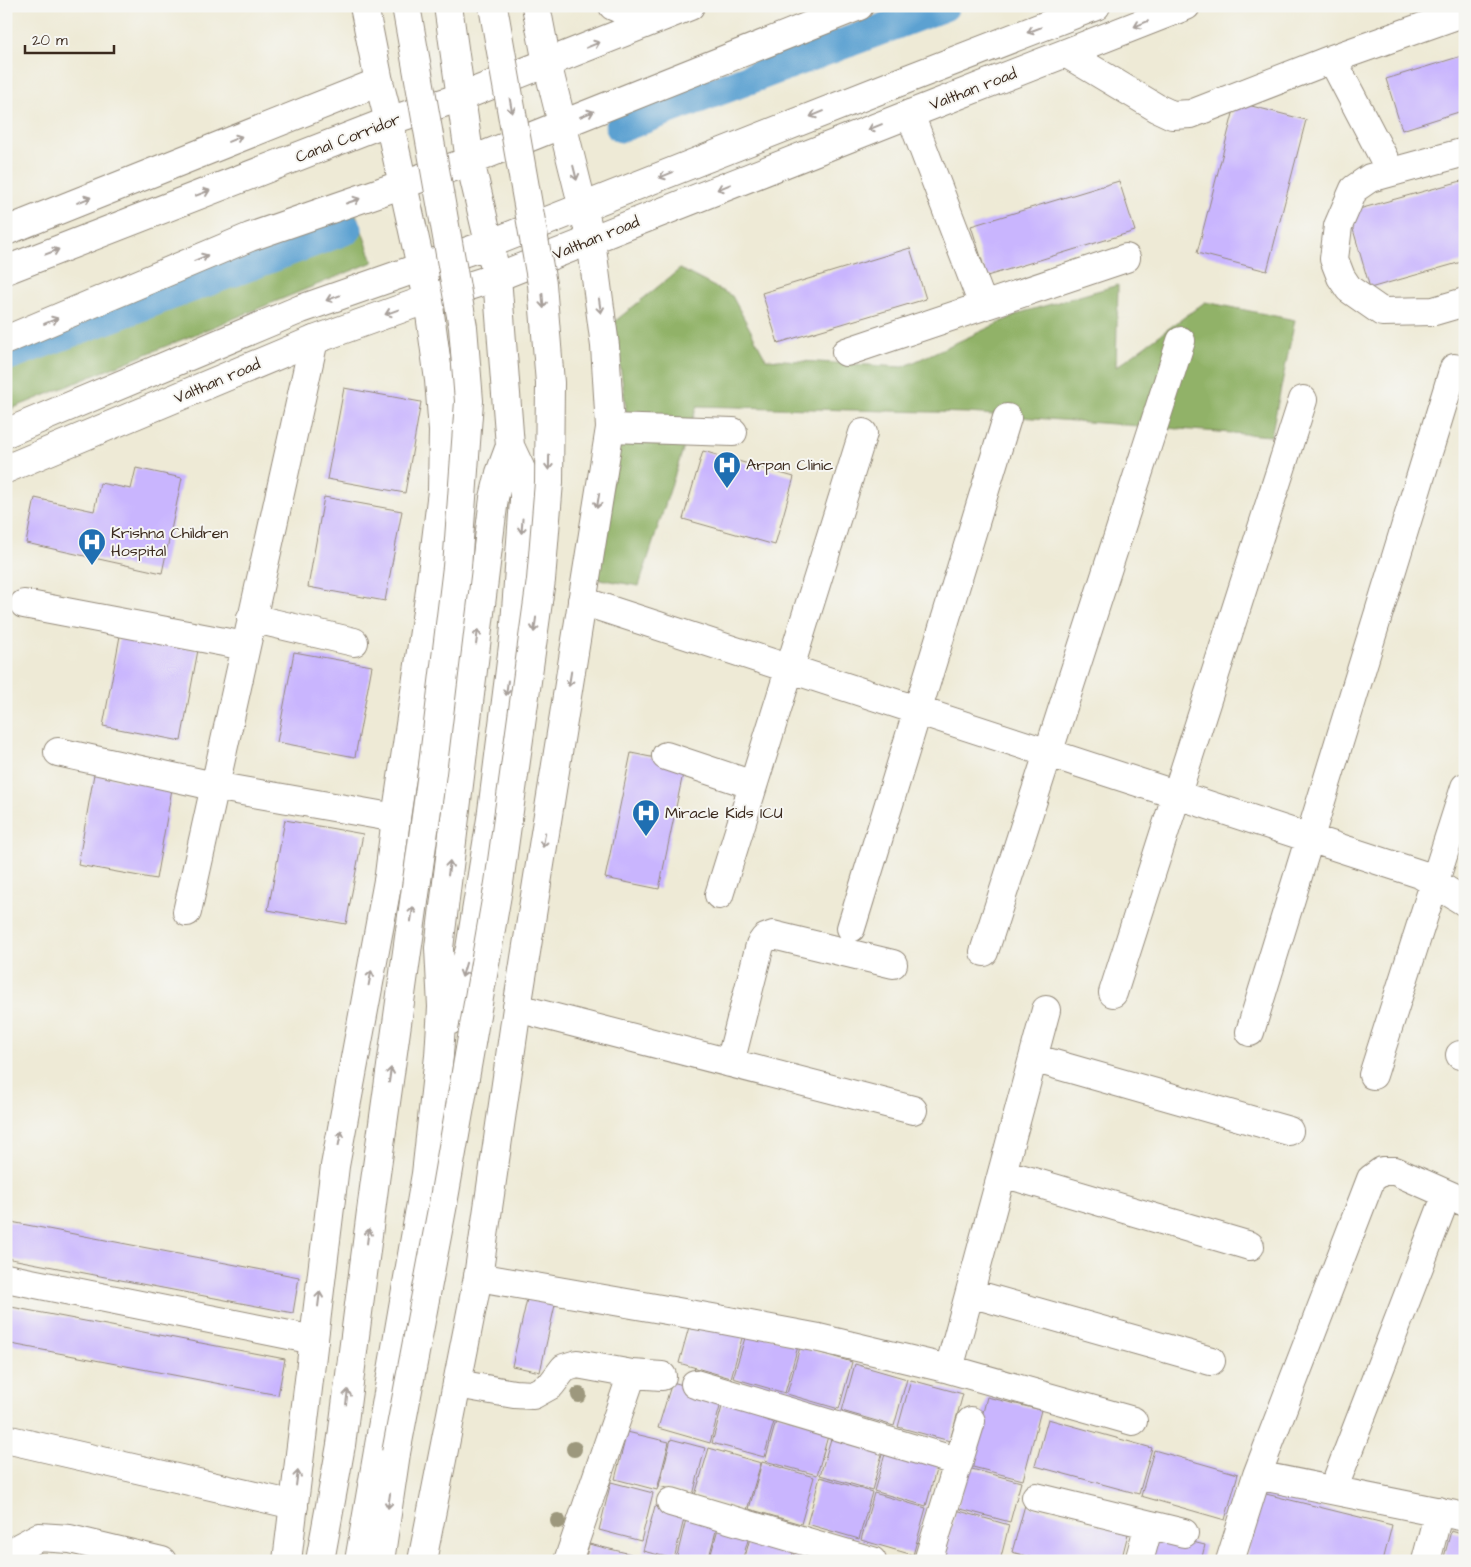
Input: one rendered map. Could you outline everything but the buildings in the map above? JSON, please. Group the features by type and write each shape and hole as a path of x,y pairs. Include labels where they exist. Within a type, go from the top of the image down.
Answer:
{"street":[{"path":"287,1561 335,1166 389,875 429,598 442,490 443,431 428,300 389,121 378,82 364,6"},
{"path":"320,1561 341,1445 374,1188 434,764 457,567 469,401 463,327 406,6"},
{"path":"439,1056 470,949 491,819 514,638 524,500 524,476 510,446 497,277 470,161 448,6"},
{"path":"380,1561 396,1453 443,1204 498,883 541,580 548,492 550,383 542,284 493,6"},
{"path":"422,1561 478,1277 517,1008 610,428 605,346 591,240 547,63 536,6"},
{"path":"613,6 622,10 647,6"},
{"name":"Canal Corridor","path":"6,270 389,121 461,97 690,6"},
{"path":"6,340 250,237 470,161 859,6"},
{"path":"6,433 301,309 489,244 897,82 1096,6"},
{"name":"Valthan road","path":"6,469 314,340 497,277 1186,6"},
{"path":"1066,54 1157,108 1172,115 1191,114 1465,12"},
{"path":"1332,60 1390,172"},
{"path":"6,231 378,82"},
{"path":"910,114 983,305"},
{"path":"1465,152 1370,178 1354,189 1338,226 1334,259 1341,277 1349,289 1382,312 1434,311 1465,302"},
{"path":"846,352 1126,258"},
{"path":"187,912 314,340"},
{"path":"984,952 1180,341"},
{"path":"1250,1032 1454,368"},
{"path":"1113,994 1304,400"},
{"path":"851,928 1007,418"},
{"path":"610,428 733,432"},
{"path":"719,895 863,433"},
{"path":"358,1561 426,1174 439,1056 442,1007 440,938 494,498 500,473 510,446"},
{"path":"582,601 1420,874 1465,902"},
{"path":"24,604 245,646"},
{"path":"251,618 354,642"},
{"path":"58,752 214,786 396,818"},
{"path":"666,756 753,785"},
{"path":"1373,1075 1465,787"},
{"path":"730,1063 760,945 765,938 773,935 893,964"},
{"path":"517,1008 913,1110"},
{"path":"949,1369 1046,1010"},
{"path":"1033,1058 1289,1131"},
{"path":"1230,1561 1257,1475 1371,1179 1382,1171 1395,1171 1456,1198 1333,1490"},
{"path":"1002,1174 1250,1246"},
{"path":"478,1277 819,1338 949,1369 1133,1421"},
{"path":"6,1278 314,1340"},
{"path":"970,1293 1210,1361"},
{"path":"457,1384 514,1394 532,1395 551,1384 564,1368 577,1364 632,1374 662,1376"},
{"path":"568,1561 632,1374"},
{"path":"695,1384 959,1462"},
{"path":"928,1561 971,1422"},
{"path":"6,1439 294,1505"},
{"path":"1257,1475 1452,1514 1426,1561"},
{"path":"1036,1497 1184,1533"},
{"path":"671,1502 872,1561"},
{"path":"1139,1561 1149,1525"},
{"path":"14,1561 20,1547 39,1537 70,1539 162,1561"}],"green space":[{"path":"356,214 373,262 6,411 6,369 170,303"},
{"path":"680,269 732,296 766,359 903,367 1023,312 1118,285 1116,367 1205,302 1295,320 1271,436 968,413 697,406 639,586 594,578 626,408 614,322"}],"waterway":[{"path":"621,127 944,6"},
{"path":"6,356 347,229"}],"place":[{"name":"Arpan Clinic","path":"727,489"},
{"name":"Krishna Children Hospital","path":"92,566"},
{"name":"Miracle Kids ICU","path":"646,837"}]}
